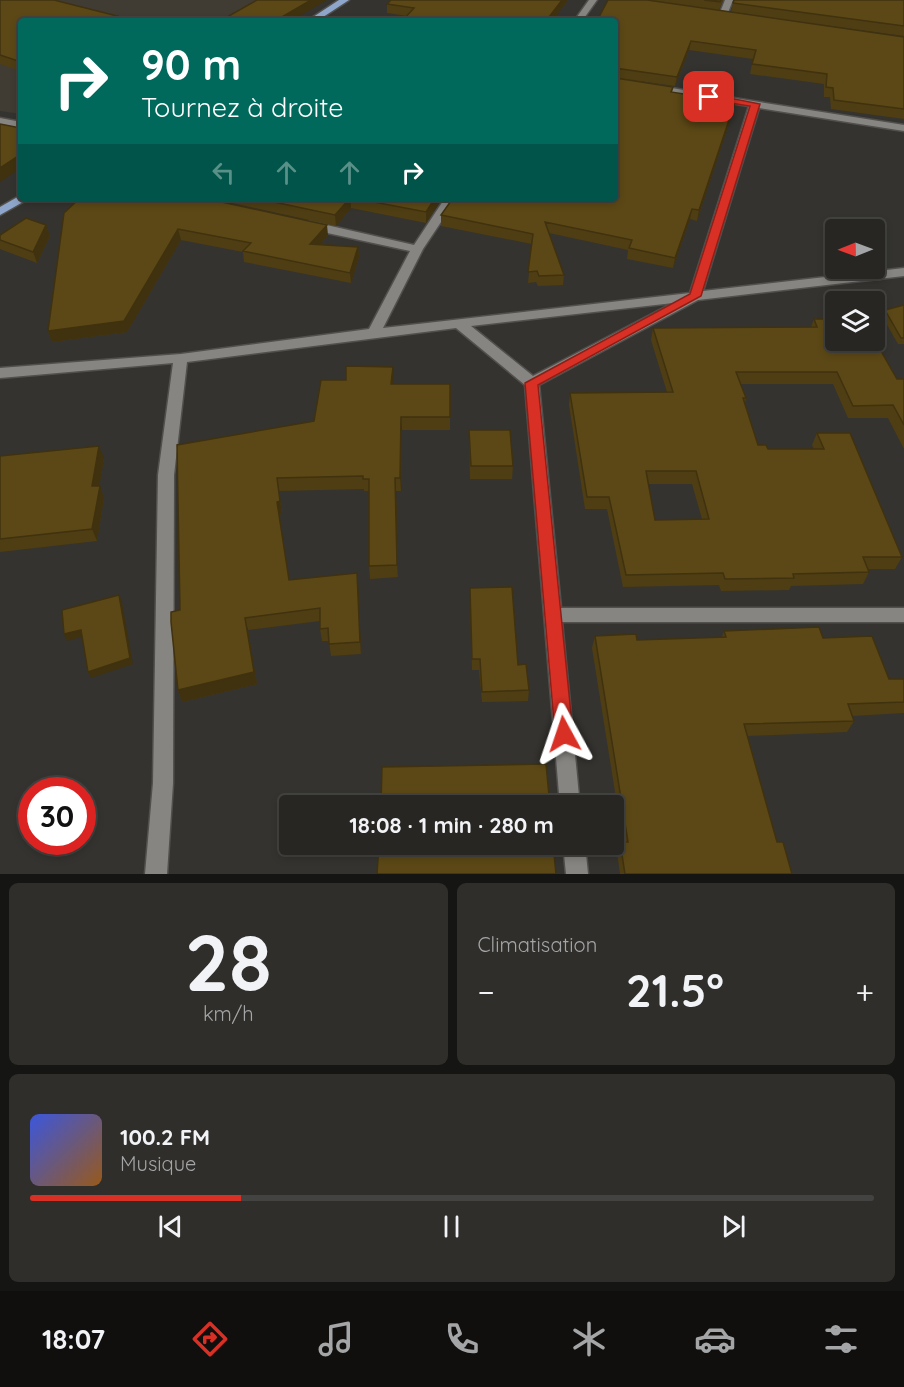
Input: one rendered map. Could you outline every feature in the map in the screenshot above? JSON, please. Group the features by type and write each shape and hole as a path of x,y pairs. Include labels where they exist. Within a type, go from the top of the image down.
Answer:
{"main road":[{"path":"316,18 345,0"},
{"path":"0,212 19,201"}],"street":[{"path":"580,18 593,0"},
{"path":"723,15 729,0"},
{"path":"711,14 734,17"},
{"path":"618,82 904,128"},
{"path":"532,383 695,296 755,104"},
{"path":"0,121 18,124"},
{"path":"374,333 417,249 449,201"},
{"path":"300,223 417,249"},
{"path":"0,373 181,358 374,333 904,272"},
{"path":"459,323 532,383 569,795"},
{"path":"156,874 163,783 166,475 181,358"},
{"path":"553,615 904,615"},
{"path":"575,855 577,874"}],"shaded area":[{"path":"42,0 309,0 279,18 18,18 18,114 0,111 0,23"}],"building":[{"path":"0,0 54,0 117,16 113,18 18,18 18,61 0,55"},
{"path":"257,0 311,0 280,18 225,18"},
{"path":"391,0 562,0 548,18 405,18 414,8 387,4"},
{"path":"608,0 647,0 904,37 904,109 834,100 833,88 826,87 827,74 752,64 756,50 691,41 677,77 618,68 618,18 599,18"},
{"path":"734,0 904,0 904,26 733,3"},
{"path":"618,78 673,87 671,92 735,102 699,210 692,209 675,258 629,248 632,240 545,222 564,275 539,276 537,271 528,272 533,234 441,215 451,201 618,201"},
{"path":"0,124 18,127 18,156 0,168"},
{"path":"77,201 217,201 327,225 310,244 358,247 350,273 243,251 251,243 178,229 124,321 48,331 64,213"},
{"path":"269,201 347,201 335,215"},
{"path":"369,201 433,201 426,212"},
{"path":"26,218 46,225 33,252 0,240 0,235"},
{"path":"904,305 904,338 901,338 885,310"},
{"path":"814,319 825,319 825,351 881,351 897,379 904,379 904,425 893,405 853,406 837,372 736,372 746,398 743,398 758,445 766,445 768,449 824,449 817,433 850,433 902,557 863,557 869,572 793,574 794,578 725,579 723,573 626,575 609,497 587,497 570,393 673,392 653,328 817,327","holes":["646,471 696,471 709,519 655,520"]},
{"path":"346,366 393,367 391,384 450,384 450,417 401,417 400,478 395,478 397,565 369,566 369,479 363,479 363,476 277,478 280,501 277,502 289,580 357,573 360,642 329,644 328,628 320,629 320,608 245,618 254,672 178,690 171,622 171,612 180,610 177,445 314,421 321,380 346,380"},
{"path":"469,430 510,430 513,466 471,466"},
{"path":"99,446 92,486 100,486 92,529 0,539 0,456"},
{"path":"512,587 518,665 526,664 529,690 482,692 480,659 472,659 470,588"},
{"path":"119,595 130,658 88,672 81,630 64,634 62,610"},
{"path":"819,627 823,638 872,636 889,679 904,679 904,702 848,704 854,721 744,724 777,842 783,842 792,874 625,874 622,855 624,855 624,842 628,842 624,817 624,795 620,795 595,636 636,634 637,640 726,637 724,631"},
{"path":"546,764 549,795 381,795 382,767"},
{"path":"378,855 554,855 556,874 377,874"}],"route":[{"path":"564,734 532,383 695,296 755,104 709,97"}]}
